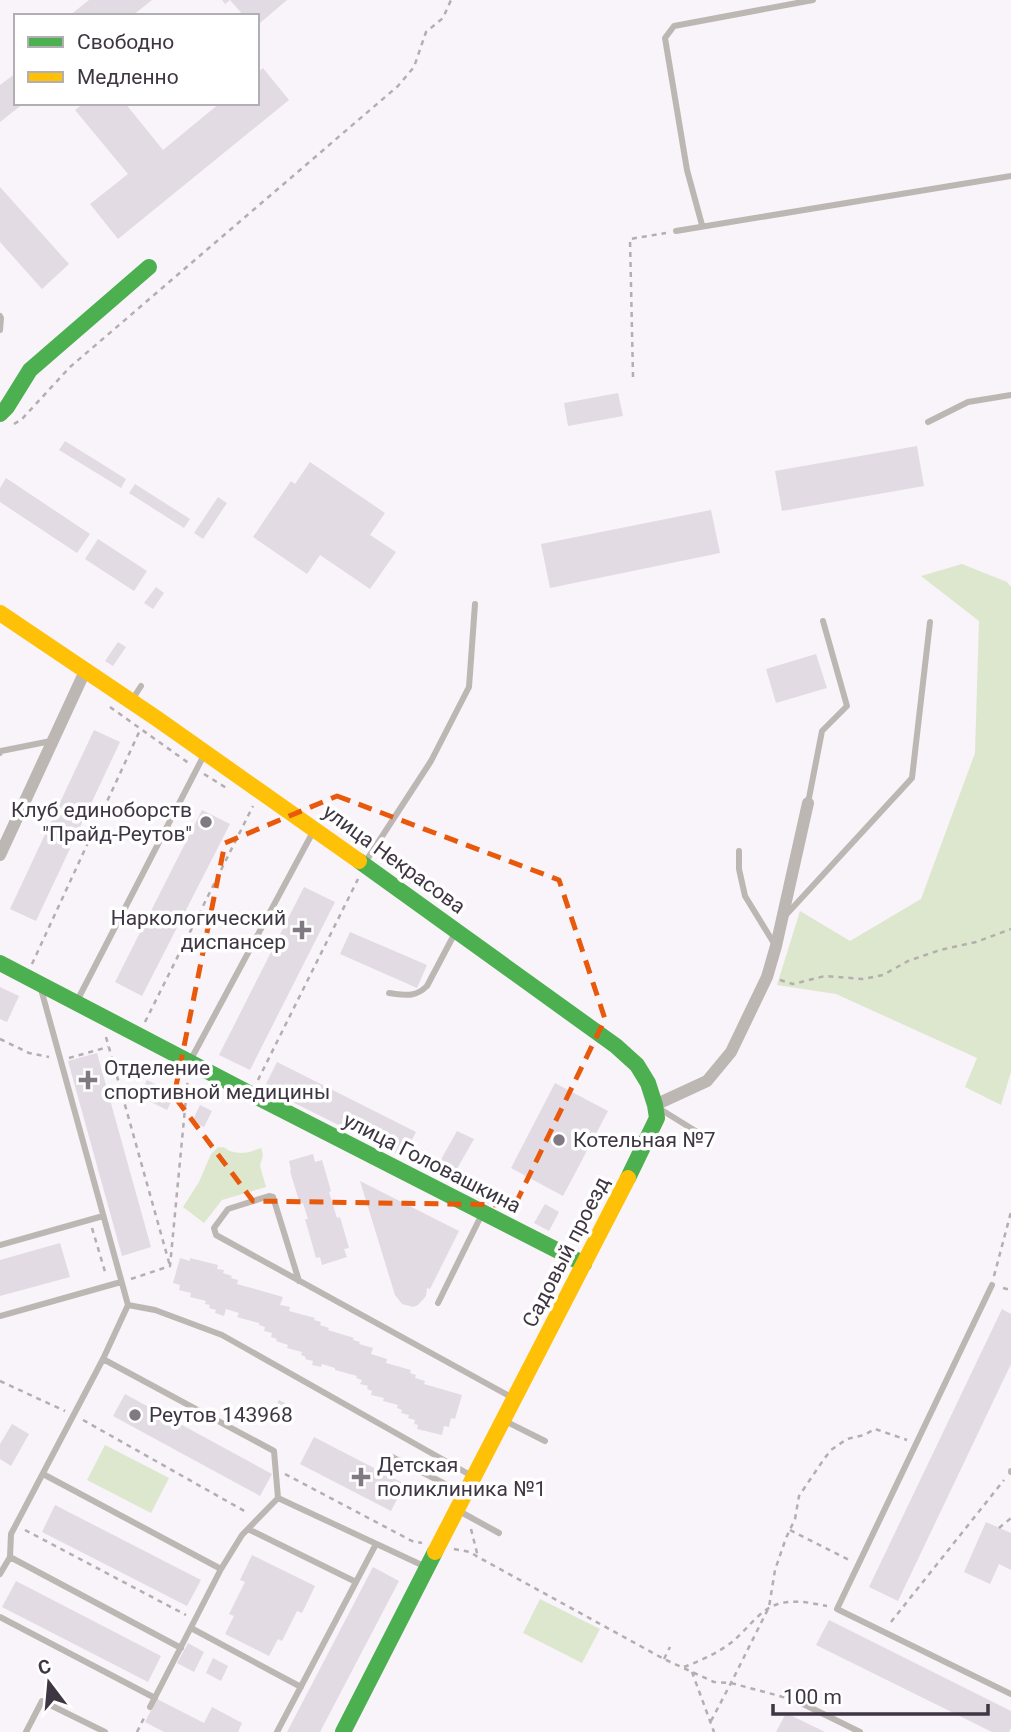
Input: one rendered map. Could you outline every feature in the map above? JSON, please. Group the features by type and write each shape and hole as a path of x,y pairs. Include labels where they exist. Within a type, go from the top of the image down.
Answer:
{"street":[{"path":"4,421 7,407 30,370 149,267"},
{"name":"улица Некрасова","path":"0,613 86,669 365,863 616,1046 637,1065 648,1083 655,1105"},
{"path":"0,855 86,669"},
{"path":"655,1105 707,1081 730,1052 767,977 808,803"},
{"name":"улица Головашкина","path":"0,963 483,1213 550,1241 584,1264"},
{"name":"Садовый проезд","path":"343,1732 428,1568 464,1514 465,1494 652,1130 657,1118 655,1105"}],"lane":[{"path":"702,225 687,170 664,38 674,26 813,0"},
{"path":"676,231 1011,176"},
{"path":"0,316 0,330"},
{"path":"928,422 968,402 1011,395"},
{"path":"365,863 430,761 469,687 475,604"},
{"path":"808,803 822,731 847,706 823,621"},
{"path":"781,921 912,778 929,622"},
{"path":"131,701 141,686"},
{"path":"0,753 53,741"},
{"path":"76,1002 205,752"},
{"path":"190,1062 315,828"},
{"path":"738,851 745,896 776,946"},
{"path":"389,993 419,993 427,986 457,930"},
{"path":"0,1574 10,1557 11,1534 128,1306 33,980"},
{"path":"655,1105 702,1135"},
{"path":"299,1281 274,1197 269,1196 234,1207 224,1213 214,1228 216,1235 299,1281 514,1399"},
{"path":"438,1303 483,1213"},
{"path":"0,1245 103,1216"},
{"path":"0,1316 121,1282"},
{"path":"992,1285 837,1609 1011,1694"},
{"path":"128,1306 155,1310 222,1335 474,1477"},
{"path":"103,1359 274,1451 278,1498"},
{"path":"504,1420 545,1441"},
{"path":"391,1457 465,1494"},
{"path":"43,1474 221,1569"},
{"path":"150,1707 221,1569 248,1529 278,1498"},
{"path":"278,1498 428,1568"},
{"path":"464,1514 499,1533"},
{"path":"248,1529 356,1582"},
{"path":"277,1732 376,1544"},
{"path":"10,1557 181,1648"},
{"path":"0,1617 155,1698"},
{"path":"191,1628 301,1687"},
{"path":"797,1701 860,1732"},
{"path":"26,1732 42,1702 105,1732"}],"path":[{"path":"4,421 22,419 70,367 398,86 414,66 426,32 443,18 451,0"},
{"path":"632,377 631,239 676,231"},
{"path":"33,980 148,712"},
{"path":"138,1035 260,790"},
{"path":"251,1094 365,863"},
{"path":"767,977 793,984 825,976 863,978 883,975 908,961 1011,929"},
{"path":"99,1015 170,1266"},
{"path":"170,1266 190,1062"},
{"path":"992,1285 1011,1212"},
{"path":"90,1219 109,1285"},
{"path":"121,1282 170,1266"},
{"path":"0,1381 74,1415 257,1518"},
{"path":"710,1721 769,1607 775,1570 795,1519 799,1496 824,1459 831,1450 847,1439 875,1429 916,1444"},
{"path":"883,1631 1011,1472"},
{"path":"282,1473 412,1541 424,1543"},
{"path":"464,1514 478,1556"},
{"path":"999,1528 1011,1518"},
{"path":"16,1525 195,1620"},
{"path":"790,1530 859,1564"},
{"path":"449,1548 478,1556 664,1658 714,1682 797,1701"},
{"path":"682,1667 699,1662 731,1643 769,1607 794,1601 837,1609"},
{"path":"664,1658 670,1647"},
{"path":"692,1672 715,1732"},
{"path":"137,1732 150,1707"}],"highlighted area":[{"path":"337,796 559,880 605,1019 515,1205 253,1201 174,1096 225,843"}],"green space":[{"path":"962,564 1007,582 1011,587 1011,1072 1001,1105 965,1087 977,1058 836,994 777,985 800,911 850,941 921,899 975,753 979,621 921,576"},
{"path":"218,1147 238,1153 261,1148 263,1155 260,1166 266,1187 222,1200 204,1223 183,1207 199,1182 211,1154"},
{"path":"105,1445 169,1478 151,1513 87,1480"},
{"path":"540,1599 600,1629 582,1663 523,1633"}],"building":[{"path":"89,0 152,0 134,14 72,14"},
{"path":"230,0 287,0 260,23 259,14 242,14"},
{"path":"263,68 289,100 118,239 90,204 128,174 75,110 81,105 127,105 163,150 218,105 259,105 259,71"},
{"path":"14,74 14,105 21,105 0,122 0,85"},
{"path":"0,187 69,264 42,289 0,242"},
{"path":"618,393 623,416 568,426 564,403"},
{"path":"65,441 126,479 121,488 59,450"},
{"path":"917,446 924,486 782,511 775,471"},
{"path":"310,462 385,513 370,535 396,552 370,589 320,555 307,574 253,537 291,481 295,484"},
{"path":"6,478 90,534 77,553 0,502 0,488"},
{"path":"135,484 190,519 184,528 129,493"},
{"path":"218,497 227,503 203,539 194,533"},
{"path":"711,510 720,553 550,588 541,544"},
{"path":"98,539 147,571 134,591 85,559"},
{"path":"156,587 164,593 153,609 144,603"},
{"path":"118,642 126,647 113,666 105,661"},
{"path":"816,654 827,688 776,703 766,669"},
{"path":"94,730 120,742 36,921 10,909"},
{"path":"202,810 230,824 142,996 115,982"},
{"path":"304,887 335,902 250,1070 219,1055"},
{"path":"350,932 427,965 417,988 340,954"},
{"path":"0,987 19,996 7,1022 0,1019"},
{"path":"97,1053 151,1247 122,1256 68,1061"},
{"path":"277,1062 416,1132 403,1157 264,1088"},
{"path":"147,1080 175,1094 167,1110 139,1096"},
{"name":"Котельная №7","path":"555,1083 608,1111 563,1196 511,1168"},
{"path":"200,1105 212,1111 204,1127 192,1122"},
{"path":"457,1131 474,1139 450,1181 434,1172"},
{"path":"313,1154 315,1162 322,1160 331,1191 329,1192 349,1248 344,1249 347,1257 322,1265 320,1257 316,1258 305,1219 308,1219 303,1203 300,1204 289,1161"},
{"path":"473,1178 496,1190 489,1204 466,1192"},
{"path":"360,1181 459,1231 430,1289 427,1288 426,1296 418,1305 413,1307 402,1304 395,1295"},
{"path":"545,1204 559,1212 549,1231 534,1223"},
{"path":"60,1243 70,1277 0,1296 0,1260"},
{"path":"180,1258 218,1265 217,1269 224,1270 223,1273 238,1280 237,1284 283,1297 280,1305 290,1307 289,1311 315,1318 314,1320 321,1322 320,1325 329,1328 328,1330 354,1338 359,1344 373,1348 371,1354 387,1359 386,1363 411,1370 410,1373 416,1375 415,1378 425,1381 424,1384 462,1395 455,1419 451,1418 449,1427 444,1426 442,1435 417,1429 415,1420 401,1413 398,1405 371,1395 372,1391 367,1389 368,1386 360,1384 362,1380 356,1378 357,1376 322,1364 321,1367 312,1365 313,1361 305,1359 306,1357 301,1355 302,1352 287,1348 288,1345 276,1341 277,1339 271,1337 272,1333 264,1331 265,1327 259,1323 237,1317 239,1313 226,1309 224,1316 215,1313 216,1310 205,1304 206,1301 190,1297 191,1293 179,1290 180,1285 173,1283"},
{"path":"1002,1309 1011,1314 1011,1364 898,1601 869,1587"},
{"path":"125,1394 272,1474 260,1496 113,1416"},
{"path":"279,1400 295,1408 287,1423 271,1414"},
{"path":"12,1424 29,1434 11,1466 0,1459 0,1444"},
{"path":"314,1437 405,1484 391,1511 300,1464"},
{"path":"55,1505 201,1580 187,1606 42,1532"},
{"path":"986,1522 1011,1533 1011,1570 999,1564 990,1584 964,1572"},
{"path":"252,1555 315,1586 302,1613 297,1611 282,1641 278,1639 269,1656 225,1634 234,1616 229,1614 245,1582 240,1580"},
{"path":"373,1567 399,1581 320,1732 287,1732"},
{"path":"16,1581 161,1656 148,1682 2,1607"},
{"path":"829,1620 1011,1711 1009,1732 992,1732 816,1645"},
{"path":"188,1643 204,1652 194,1672 177,1663"},
{"path":"213,1658 228,1666 221,1681 206,1673"},
{"path":"157,1699 204,1723 212,1707 242,1723 238,1732 164,1732 145,1722"},
{"path":"786,1713 825,1732 776,1732"}],"traffic: fast":[{"path":"0,414 30,370 149,267"},
{"path":"359,861 616,1046 637,1065 648,1083 657,1118 628,1178"},
{"path":"0,963 584,1264"},
{"path":"343,1732 435,1552"}],"traffic: slow":[{"path":"0,613 156,718 359,861"},
{"path":"435,1552 628,1178"}],"place":[{"name":"Клуб единоборств \"Прайд-Реутов\"","path":"206,822"},
{"name":"Наркологический диспансер","path":"302,930"},
{"name":"Отделение спортивной медицины","path":"88,1080"},
{"name":"Котельная №7","path":"559,1140"},
{"name":"Реутов 143968","path":"135,1415"},
{"name":"Детская поликлиника №1","path":"361,1477"}]}
